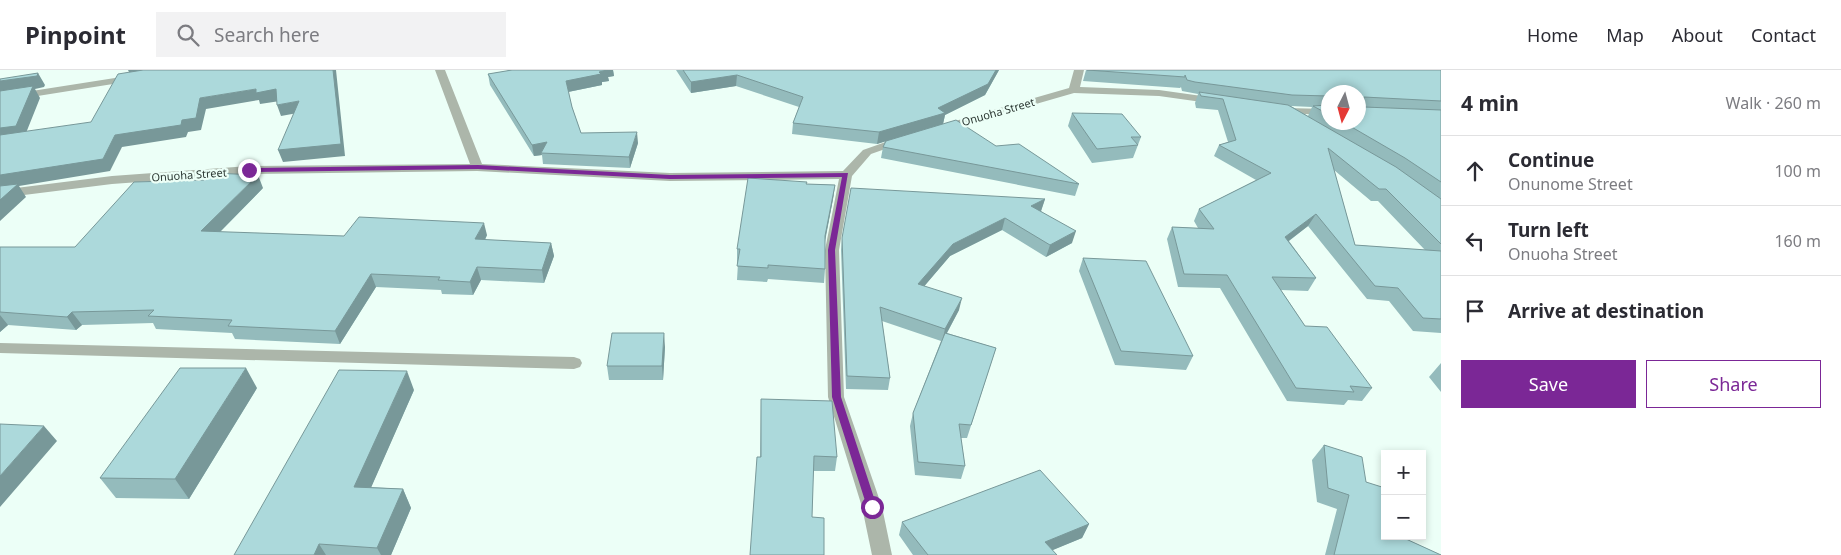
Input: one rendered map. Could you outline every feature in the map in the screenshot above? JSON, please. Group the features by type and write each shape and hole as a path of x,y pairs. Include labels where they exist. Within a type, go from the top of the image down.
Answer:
{"street":[{"path":"440,70 478,167"},
{"path":"1074,90 1079,70"},
{"path":"0,99 142,77"},
{"name":"Onuoha Street","path":"928,132 1074,90 1158,92 1227,102"},
{"path":"1310,125 1281,110 1321,112"},
{"path":"882,555 872,507 836,397 832,250 846,175 867,152 910,138"},
{"name":"Onuoha Street","path":"0,194 112,180 249,170 478,167 670,177 846,175"},
{"path":"0,348 574,363"}],"building":[{"path":"143,70 333,70 341,144 278,150 299,101 277,105 276,89 256,93 256,89 200,98 196,118 182,120 181,125 115,135 103,159 0,175 0,135 91,122 118,74"},
{"path":"512,70 607,70 599,72 601,74 566,81 572,107 581,133 637,132 629,157 541,153 547,142 532,145 488,74"},
{"path":"683,70 996,70 988,84 938,108 945,113 879,132 793,123 803,97 737,75 691,82"},
{"path":"1087,70 1441,70 1441,101 1366,97 1366,85 1321,85 1321,96 1292,95 1195,82 1187,80 1185,75 1185,77"},
{"path":"38,73 37,76 0,81 0,79"},
{"path":"33,86 16,126 0,128 0,91"},
{"path":"1199,92 1288,105 1321,124 1321,130 1332,130 1396,167 1441,199 1441,244 1386,189 1379,189 1328,148 1355,245 1441,251 1441,319 1423,318 1398,288 1375,286 1316,214 1285,237 1316,278 1272,277 1305,326 1327,327 1372,388 1350,386 1354,392 1296,388 1227,275 1184,274 1172,227 1214,229 1199,209 1271,173 1219,145 1236,140 1223,99 1201,96"},
{"path":"1321,105 1321,110 1313,106"},
{"path":"1366,107 1441,110 1441,182 1405,158 1357,130 1366,130"},
{"path":"1072,113 1122,114 1141,137 1131,137 1138,145 1097,149"},
{"path":"956,120 996,146 1019,144 1079,184 883,147 886,141"},
{"path":"212,173 258,175 201,231 344,236 359,217 484,223 475,239 551,243 542,270 477,267 470,282 438,280 440,277 371,274 335,331 228,326 232,320 148,316 154,310 72,312 67,317 0,312 0,247 75,247 134,182 204,180"},
{"path":"748,178 835,185 825,236 825,269 768,265 768,268 737,266 740,249 737,249"},
{"path":"18,184 0,200 0,186"},
{"path":"851,188 1045,199 1031,206 1076,231 1050,245 1005,218 953,244 918,284 962,298 945,329 880,307 890,378 847,376 842,238"},
{"path":"1083,258 1146,261 1193,356 1121,351"},
{"path":"612,333 664,333 662,366 607,366"},
{"path":"945,333 996,348 971,425 959,424 965,466 918,462 913,413"},
{"path":"180,368 246,368 175,479 100,478"},
{"path":"339,370 407,371 354,487 403,489 377,548 319,544 314,555 234,555"},
{"path":"761,399 832,401 837,457 814,456 812,517 824,518 824,555 750,555 757,457 761,457"},
{"path":"0,424 44,426 0,476"},
{"path":"1324,445 1362,457 1366,482 1381,487 1381,540 1408,540 1441,555 1334,555 1349,495 1328,488"},
{"path":"1040,470 1089,524 1045,542 1057,555 928,555 902,522"}],"route":[{"path":"249,170 478,167 670,177 846,175 832,250 836,397 872,507"}]}
